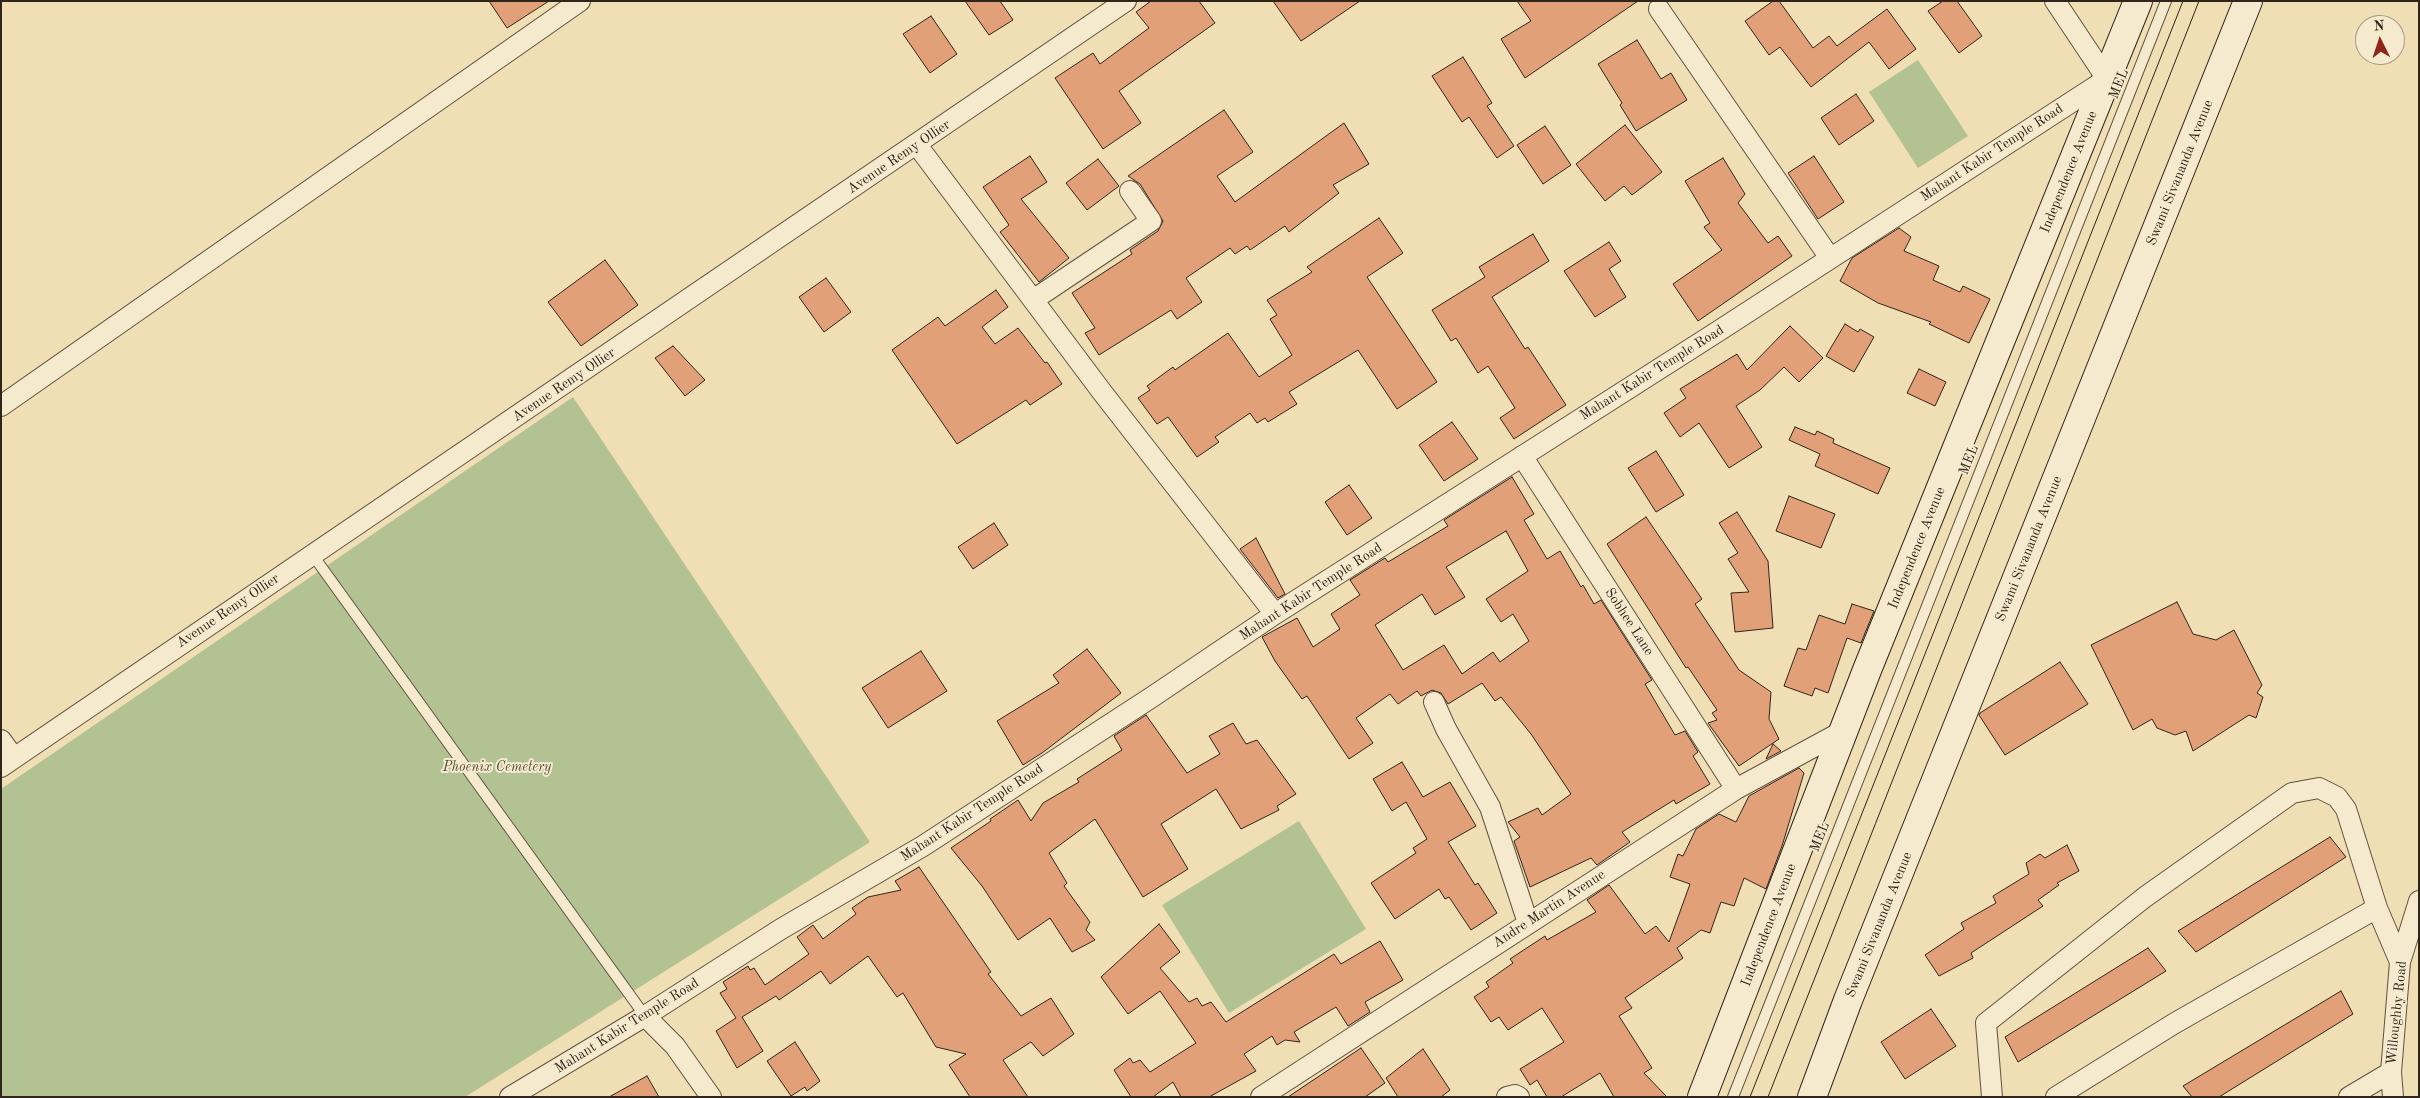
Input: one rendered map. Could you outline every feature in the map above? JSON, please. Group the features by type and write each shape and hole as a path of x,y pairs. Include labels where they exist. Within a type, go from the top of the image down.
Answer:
{"street":[{"path":"1,406 580,1"},
{"name":"Avenue Remy Ollier","path":"8,762 1126,1"},
{"path":"2055,1 2106,79"},
{"name":"Independence Avenue","path":"1702,1097 1843,731 2138,1"},
{"name":"Swami Sivananda Avenue","path":"1812,1097 1848,1000 2248,1"},
{"path":"1658,9 1830,258"},
{"name":"Mahant Kabir Temple Road","path":"510,1097 645,1016 781,929 931,840 1275,614 2106,79"},
{"path":"917,145 1102,392 1275,614"},
{"path":"1033,300 1151,221 1130,191"},
{"name":"Sobhee Lane","path":"1522,456 1736,789"},
{"path":"1434,702 1446,729 1490,807 1528,923"},
{"name":"Andre Martin Avenue","path":"1261,1097 1736,789 1843,731"},
{"path":"1,740 8,762"},
{"path":"1992,1097 1986,1023 2145,897 2292,793 2320,788 2336,797 2346,809 2377,908 2400,962"},
{"name":"Willoughby Road","path":"2393,1097 2391,1072 2400,962 2419,901"},
{"path":"2056,1097 2175,1023 2377,908"},
{"path":"645,1016 675,1046 711,1097"},
{"path":"2349,1097 2391,1072"},
{"path":"1507,1097 1515,1094 1519,1097"}],"lane":[{"name":"MEL","path":"1733,1097 2166,1"},
{"path":"312,554 645,1016"}],"green space":[{"path":"1918,60 1968,136 1918,168 1869,92"},
{"name":"Phoenix Cemetery","path":"573,397 870,842 465,1097 1,1097 1,789"},
{"path":"1299,821 1366,929 1229,1013 1162,905"}],"building":[{"path":"489,1 549,1 507,28"},
{"path":"965,1 1000,1 1013,20 989,35"},
{"path":"1151,1 1199,1 1215,23 1119,91 1141,123 1103,149 1055,78 1093,53 1100,64 1149,28 1136,12"},
{"path":"1273,1 1360,1 1301,41"},
{"path":"1517,1 1638,1 1525,78 1501,39 1531,21"},
{"path":"1773,1 1779,1 1813,48 1829,36 1837,46 1887,9 1916,49 1889,69 1869,42 1811,87 1780,47 1769,55 1745,21"},
{"path":"1943,1 1957,1 1982,36 1959,53 1928,11"},
{"path":"931,16 957,54 930,73 903,34"},
{"path":"1637,40 1661,79 1671,73 1687,100 1636,131 1620,105 1622,103 1598,64"},
{"path":"1463,57 1492,103 1487,106 1514,146 1497,158 1469,117 1462,122 1432,76"},
{"path":"1856,94 1874,121 1839,145 1821,118"},
{"path":"1224,110 1253,152 1217,176 1235,202 1344,123 1369,164 1333,185 1339,193 1289,232 1285,226 1250,250 1247,246 1235,254 1230,248 1186,278 1202,302 1177,319 1171,310 1099,355 1085,333 1095,328 1072,293 1132,254 1130,250 1158,231 1163,221 1140,184 1128,176"},
{"path":"1625,125 1662,172 1632,195 1624,186 1605,201 1576,164"},
{"path":"1545,126 1571,165 1543,184 1517,145"},
{"path":"1030,156 1047,182 1021,199 1069,258 1039,282 1000,232 1009,225 983,187"},
{"path":"1814,156 1844,202 1818,219 1788,173"},
{"path":"1723,158 1745,194 1738,203 1768,243 1778,236 1792,256 1698,321 1673,284 1722,250 1704,227 1710,223 1685,181"},
{"path":"1098,159 1119,186 1087,210 1066,183"},
{"path":"1379,218 1403,253 1367,277 1437,382 1397,409 1358,350 1289,392 1297,404 1268,422 1265,418 1257,423 1250,413 1215,437 1219,442 1197,457 1168,417 1157,424 1138,398 1150,390 1147,386 1173,367 1175,370 1228,333 1259,377 1292,355 1270,319 1277,315 1267,300 1312,272 1307,267"},
{"path":"1899,228 1911,237 1904,251 1939,266 1933,280 1960,292 1963,286 1990,299 1969,343 1929,324 1931,322 1878,303 1840,281 1852,258"},
{"path":"1533,234 1549,261 1492,297 1525,349 1528,347 1566,405 1514,439 1500,418 1515,408 1488,366 1478,373 1456,338 1451,341 1432,310 1485,277 1479,267"},
{"path":"1609,242 1621,261 1609,269 1626,297 1595,317 1564,271"},
{"path":"605,260 638,305 581,346 548,302"},
{"path":"826,278 851,312 824,332 799,297"},
{"path":"996,290 1008,307 982,327 995,344 1018,328 1045,363 1047,362 1062,384 1030,405 1026,400 957,444 892,350 938,317 945,326"},
{"path":"1845,324 1858,332 1860,329 1874,337 1854,372 1826,356"},
{"path":"1790,326 1823,358 1799,382 1784,367 1760,390 1736,406 1762,447 1729,468 1699,423 1680,437 1664,413 1686,398 1680,389 1737,354 1747,370"},
{"path":"673,346 705,380 685,396 655,358"},
{"path":"1919,369 1946,382 1935,406 1907,393"},
{"path":"1452,422 1478,459 1444,481 1419,445"},
{"path":"1795,427 1815,435 1817,431 1834,439 1833,443 1890,468 1878,494 1815,466 1820,454 1789,440"},
{"path":"1656,451 1684,495 1656,512 1628,468"},
{"path":"1512,477 1534,514 1524,520 1547,559 1560,551 1581,587 1583,585 1594,604 1601,600 1652,680 1645,684 1675,735 1685,731 1698,752 1693,756 1710,784 1676,804 1674,800 1622,832 1630,842 1597,865 1591,858 1530,887 1514,841 1520,837 1508,822 1538,808 1542,815 1571,794 1531,734 1501,697 1495,701 1482,683 1448,704 1441,693 1432,690 1421,696 1417,691 1398,704 1390,694 1356,718 1373,743 1349,759 1307,696 1302,699 1275,661 1262,637 1297,618 1313,647 1340,629 1331,614 1360,595 1350,580 1385,558 1388,562 1448,526 1444,520","holes":["1506,531 1528,571 1486,599 1501,622 1513,614 1529,641 1500,662 1493,652 1462,674 1444,645 1403,670 1375,625 1422,594 1435,615 1465,597 1446,567"]},
{"path":"1349,485 1372,518 1347,535 1325,502"},
{"path":"1789,496 1835,514 1821,548 1776,531"},
{"path":"1737,512 1768,561 1773,628 1735,632 1731,593 1749,592 1728,559 1738,553 1719,523"},
{"path":"1646,517 1702,599 1695,604 1739,670 1771,692 1769,719 1779,739 1739,766 1708,723 1717,720 1712,713 1717,710 1688,667 1686,668 1607,544"},
{"path":"994,523 1008,545 973,569 958,547"},
{"path":"1256,538 1285,594 1278,598 1240,549"},
{"path":"2177,602 2193,634 2216,640 2234,630 2262,685 2257,693 2263,697 2256,718 2249,715 2193,751 2186,731 2175,735 2157,728 2152,719 2133,730 2091,645"},
{"path":"1852,604 1874,611 1861,643 1847,638 1828,693 1815,688 1812,696 1784,686 1798,648 1806,650 1819,615 1845,624"},
{"path":"1087,649 1121,693 1042,753 1023,765 997,721 1059,683 1053,675"},
{"path":"921,651 947,691 888,728 862,688"},
{"path":"2060,662 2088,704 2005,755 1979,715 1980,713"},
{"path":"1146,715 1187,773 1220,754 1209,736 1233,723 1246,744 1257,740 1296,794 1277,806 1279,810 1241,829 1216,789 1161,824 1188,869 1143,897 1095,819 1049,853 1067,883 1064,886 1090,922 1086,930 1095,940 1072,952 1050,918 1018,940 982,886 951,848 1018,800 1031,821 1043,803 1079,782 1077,779 1122,750 1114,736"},
{"path":"1773,744 1781,751 1766,759"},
{"path":"1402,762 1423,797 1450,782 1476,826 1448,842 1475,885 1478,883 1497,913 1471,930 1449,897 1445,899 1439,889 1395,919 1371,883 1416,853 1413,848 1427,839 1406,802 1392,811 1373,779"},
{"path":"1799,768 1804,773 1782,846 1766,889 1744,878 1734,906 1721,902 1710,933 1701,930 1677,948 1683,958 1625,998 1632,1008 1619,1016 1652,1068 1644,1073 1667,1097 1614,1097 1600,1073 1561,1097 1547,1097 1537,1080 1530,1085 1520,1069 1564,1042 1542,1008 1508,1030 1499,1017 1491,1022 1474,997 1489,987 1486,982 1513,963 1510,959 1545,936 1547,940 1596,912 1587,900 1609,885 1645,934 1656,926 1669,942 1690,884 1670,877 1678,854 1683,856 1696,829 1719,814 1736,822 1749,796"},
{"path":"2330,837 2346,857 2196,952 2178,931"},
{"path":"2067,845 2079,871 2057,883 2059,885 2038,900 2043,906 1971,953 1973,958 1939,976 1925,955 1964,929 1961,923 1996,903 1993,896 2029,874 2026,863 2040,854 2045,858"},
{"path":"919,867 991,972 988,974 1021,1016 1051,998 1074,1034 1043,1056 1031,1042 1003,1060 1028,1097 970,1097 949,1065 966,1054 936,1047 903,993 897,997 868,956 830,984 821,971 779,1000 776,996 742,1017 763,1051 737,1068 716,1031 736,1018 720,993 727,989 723,982 748,966 750,970 754,968 765,985 809,954 797,937 813,925 823,939 856,914 852,908 868,897 901,890 895,881"},
{"path":"1159,924 1180,952 1160,968 1189,1002 1197,998 1202,1006 1211,1002 1226,1022 1334,954 1341,964 1380,941 1403,980 1365,1002 1370,1012 1348,1026 1336,1007 1294,1032 1300,1042 1285,1040 1277,1045 1272,1036 1244,1054 1256,1071 1209,1097 1181,1097 1173,1082 1153,1097 1131,1097 1114,1070 1130,1058 1133,1063 1140,1060 1150,1072 1196,1043 1160,991 1128,1014 1101,977"},
{"path":"2148,948 2166,971 2018,1062 2005,1037"},
{"path":"2341,991 2353,1014 2219,1097 2192,1097 2183,1086"},
{"path":"1931,1009 1956,1046 1905,1079 1881,1042"},
{"path":"795,1042 820,1081 807,1091 805,1087 791,1096 767,1061"},
{"path":"1361,1048 1385,1083 1365,1097 1288,1097"},
{"path":"1423,1049 1450,1090 1441,1097 1398,1097 1386,1078"},
{"path":"647,1076 659,1097 609,1097"}],"tram line":[{"path":"1750,1097 2183,1"},
{"path":"1768,1097 2199,1"}]}
